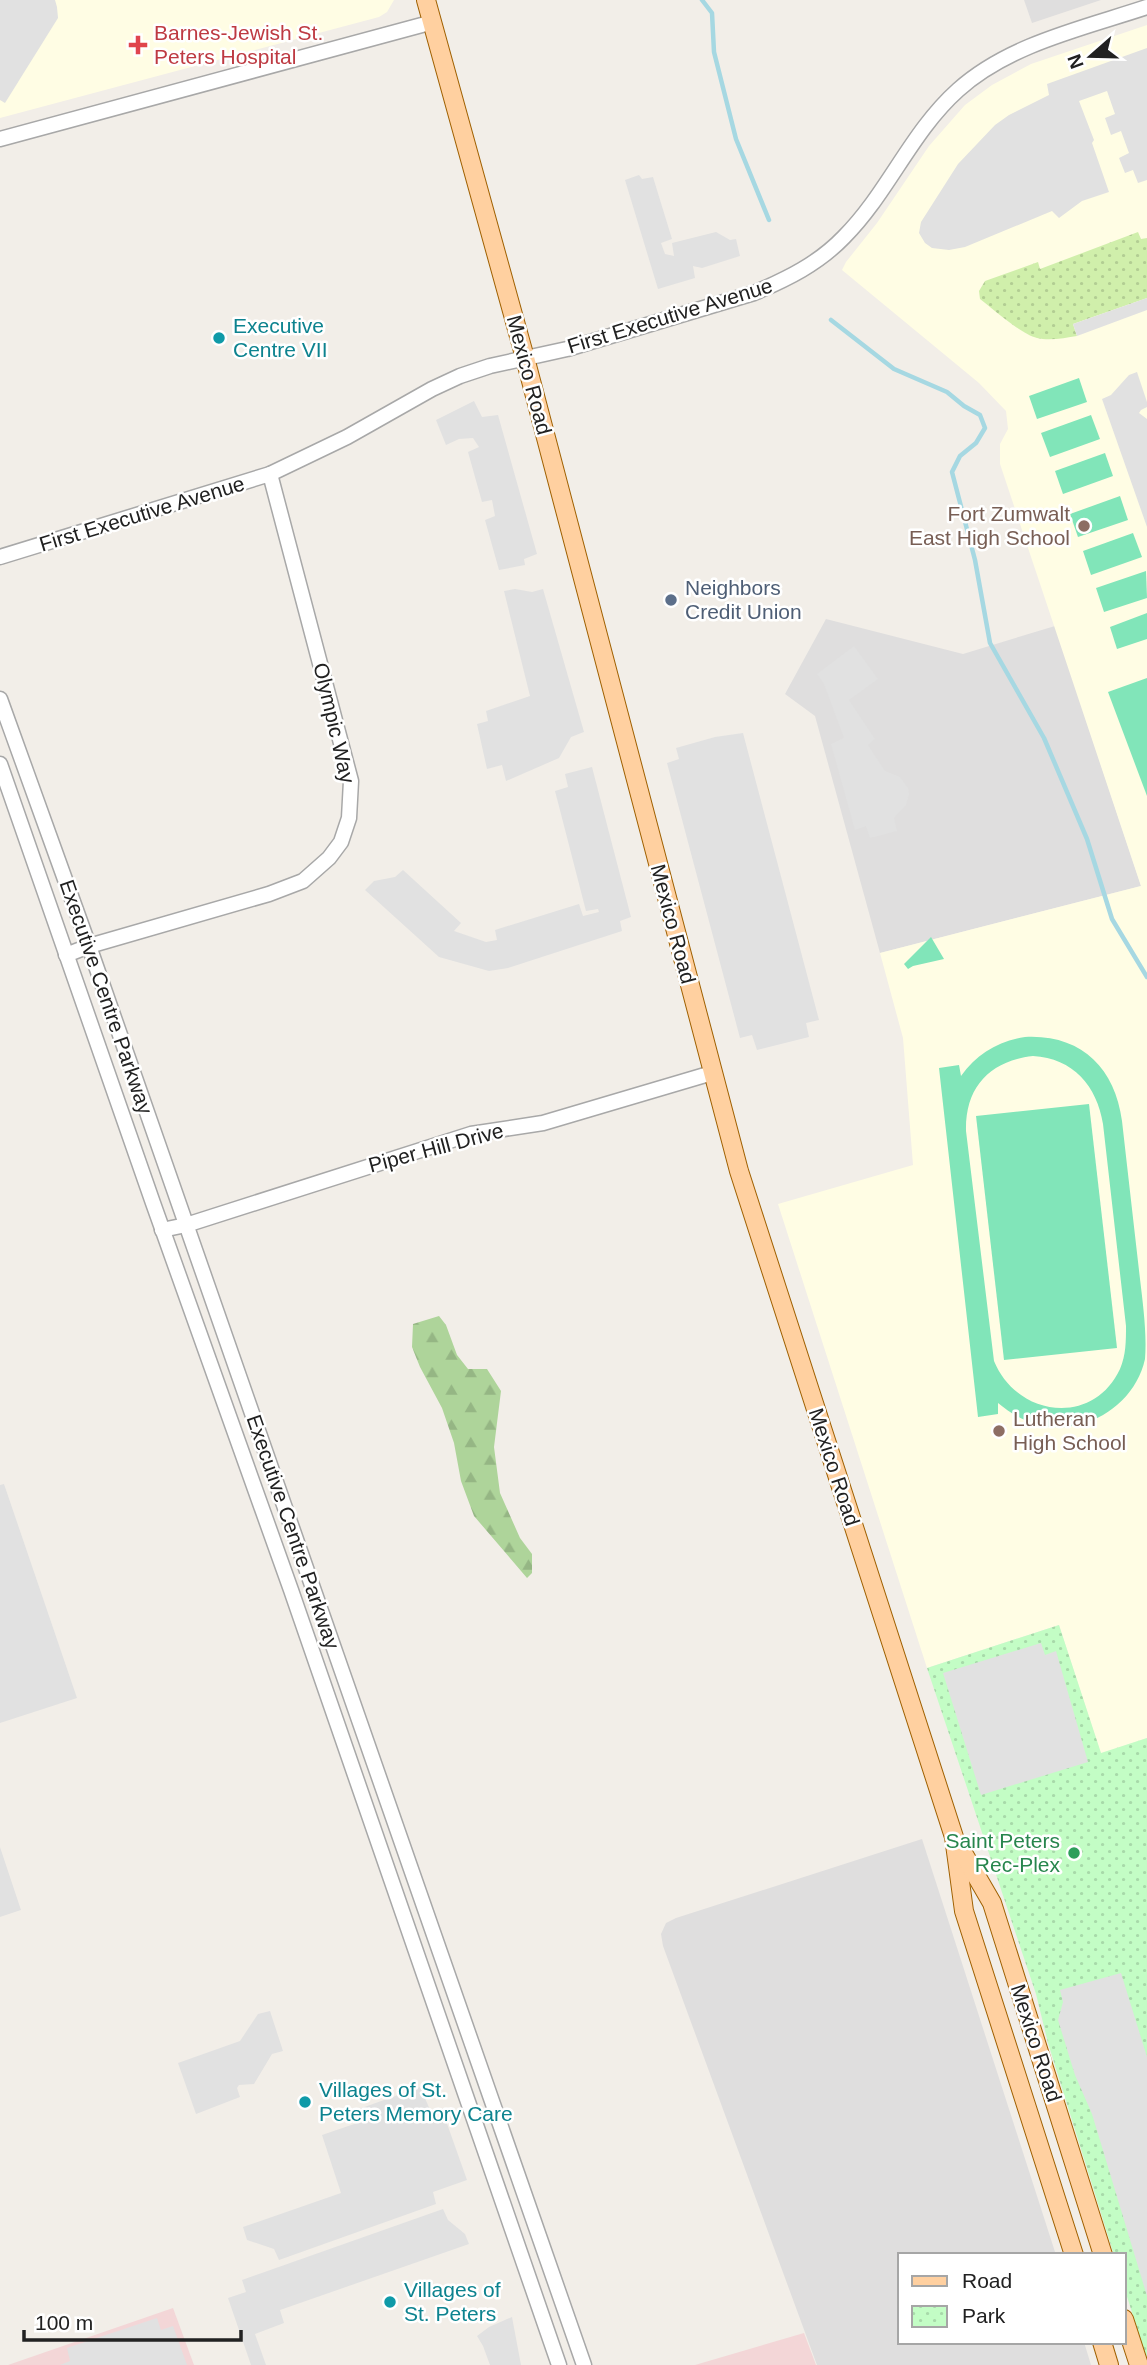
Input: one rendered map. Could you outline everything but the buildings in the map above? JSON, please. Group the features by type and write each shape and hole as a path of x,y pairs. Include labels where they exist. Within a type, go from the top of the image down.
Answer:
{"main road":[{"name":"Mexico Road","path":"426,0 525,358 712,1073 765,1255 954,1837 964,1911 1073,2253"},
{"name":"Mexico Road","path":"954,1837 992,1903 1102,2253"},
{"path":"1126,2325 1139,2365"},
{"path":"1103,2344 1109,2365"}],"street":[{"name":"First Executive Avenue","path":"0,557 270,474 347,437 432,389 490,366 567,349 754,293 797,273 844,237 932,117 979,73 1003,57 1147,6"},
{"path":"0,139 433,22"},
{"name":"Olympic Way","path":"66,955 269,894 303,881 329,858 341,842 349,818 351,781 270,474"},
{"name":"Executive Centre Parkway","path":"0,699 89,946 584,2365"},
{"name":"Executive Centre Parkway","path":"0,764 291,1590 559,2365"},
{"name":"Piper Hill Drive","path":"162,1230 186,1225 471,1134 552,1121 712,1073"}],"shaded area":[{"name":"Barnes-Jewish St. Peters Hospital","path":"0,0 394,0 387,12 379,17 0,118"},
{"path":"0,0 55,0 58,18 5,103 0,100"},
{"path":"1024,0 1101,0 1032,23"},
{"name":"Lutheran High School","path":"1147,25 1147,1738 1101,1754 1059,1625 927,1668 778,1204 913,1165 903,1038 880,953 1141,886 1000,464 1000,444 1008,429 1006,411 979,383 842,270 929,146 965,105 992,85 1031,64"},
{"path":"1147,48 1147,180 1138,183 1133,170 1125,173 1119,158 1129,153 1121,131 1111,135 1105,118 1115,114 1107,91 1079,101 1109,192 1082,201 1059,218 1052,211 965,247 949,250 932,248 925,243 919,233 921,222 958,164 995,125 1049,95 1047,84"},
{"path":"639,175 642,179 653,177 672,239 661,243 665,254 674,256 672,243 716,232 730,240 736,239 740,256 702,268 693,266 695,278 658,289 625,180"},
{"path":"1147,298 1147,310 1077,336 1073,324"},
{"path":"1137,372 1147,402 1147,407 1139,413 1147,419 1147,527 1102,399 1111,395 1129,375"},
{"path":"474,401 482,417 498,415 537,554 524,559 525,565 499,570 485,520 495,516 492,500 482,502 468,452 479,447 473,438 459,439 446,445 436,420"},
{"path":"515,589 532,592 543,589 584,732 571,737 559,758 506,781 502,765 487,769 477,724 488,721 486,711 530,696 504,591"},
{"path":"826,619 963,654 1055,626 1141,886 880,953 815,716 785,694"},
{"path":"854,646 878,679 849,700 875,739 868,745 885,771 900,777 909,794 906,805 894,818 897,831 870,838 866,826 855,830 831,744 844,738 824,684 817,674"},
{"path":"743,733 819,1020 806,1023 809,1037 757,1050 752,1035 740,1038 667,763 679,759 676,748 715,737"},
{"path":"592,767 631,917 620,921 622,931 508,968 489,971 439,957 365,890 374,881 395,877 403,870 461,923 454,931 486,942 497,940 495,930 579,904 583,916 599,912 598,909 586,911 555,791 568,787 565,774"},
{"path":"4,1484 77,1698 0,1723 0,1485"},
{"path":"1041,1643 1045,1655 1056,1651 1088,1762 981,1795 943,1673"},
{"path":"922,1839 1055,2253 898,2253 898,2344 1085,2344 1091,2365 817,2365 663,1946 661,1934 666,1923"},
{"path":"0,1847 21,1910 0,1917"},
{"path":"1121,1973 1147,2057 1147,2296 1092,2114 1075,2075 1058,2020 1063,2002 1060,1990"},
{"path":"270,2011 283,2051 272,2054 254,2084 239,2085 237,2088 240,2097 196,2114 178,2063 240,2041 258,2014"},
{"path":"420,2087 435,2121 445,2118 467,2180 433,2192 436,2204 279,2260 274,2249 247,2240 243,2227 341,2193 322,2135 363,2121 359,2109"},
{"path":"443,2209 448,2220 465,2234 469,2244 280,2310 284,2323 255,2334 266,2365 251,2365 228,2298 246,2292 242,2280"},
{"path":"173,2308 194,2365 8,2365"},
{"path":"512,2317 521,2365 490,2365 477,2336 489,2327"},
{"path":"157,2318 161,2330 173,2326 187,2365 60,2365 70,2361 67,2348"},
{"path":"804,2333 816,2365 695,2365"}],"green space":[{"path":"1138,232 1141,239 1147,238 1147,298 1073,324 1077,336 1047,339 1031,336 980,299 979,291 985,281 1038,262 1040,269"},
{"path":"1079,378 1087,402 1037,419 1029,396"},
{"path":"1091,415 1100,439 1050,457 1041,433"},
{"path":"1105,453 1113,476 1063,494 1055,471"},
{"path":"1120,496 1128,520 1078,537 1070,514"},
{"path":"1133,533 1142,557 1091,575 1083,551"},
{"path":"1146,571 1147,598 1104,612 1096,588"},
{"path":"1147,613 1147,639 1117,649 1110,627"},
{"path":"1147,678 1147,796 1108,692"},
{"path":"931,937 944,959 908,969 904,964"},
{"path":"1025,1037 1062,1041 1092,1058 1112,1085 1122,1121 1143,1309 1145,1359 1136,1382 1122,1400 1103,1415 1070,1427 1047,1427 1027,1421 998,1403 998,1414 978,1417 939,1068 959,1065 961,1076 974,1061 989,1050","holes":["1033,1056 1047,1058 1071,1068 1081,1077 1089,1086 1100,1110 1126,1326 1122,1364 1108,1388 1092,1400 1074,1407 1056,1408 1037,1403 1020,1394 1005,1380 994,1361 966,1131 970,1101 983,1079 993,1070 1018,1059"]},
{"path":"1089,1104 1117,1348 1004,1360 976,1116"},
{"path":"439,1316 446,1325 457,1355 468,1369 487,1369 501,1391 494,1447 500,1493 520,1538 532,1554 532,1573 527,1578 474,1516 461,1481 454,1443 442,1408 412,1347 413,1324"},
{"path":"1059,1625 1101,1753 1147,1738 1147,2360 1126,2293 1126,2253 1113,2253 1048,2043 1036,1994 927,1668"}],"waterway":[{"path":"702,0 712,13 714,52 736,139 769,220"},
{"path":"831,320 894,369 947,392 980,415 985,428 976,443 960,456 952,472 975,560 990,643 1044,738 1087,839 1112,919 1147,977"}],"place":[{"name":"Barnes-Jewish St. Peters Hospital","path":"138,45"},
{"name":"Executive Centre VII","path":"219,338"},
{"name":"Fort Zumwalt East High School","path":"1084,526"},
{"name":"Neighbors Credit Union","path":"671,600"},
{"name":"Lutheran High School","path":"999,1431"},
{"name":"Saint Peters Rec-Plex","path":"1074,1853"},
{"name":"Villages of St. Peters Memory Care","path":"305,2102"},
{"name":"Villages of St. Peters","path":"390,2302"}]}
